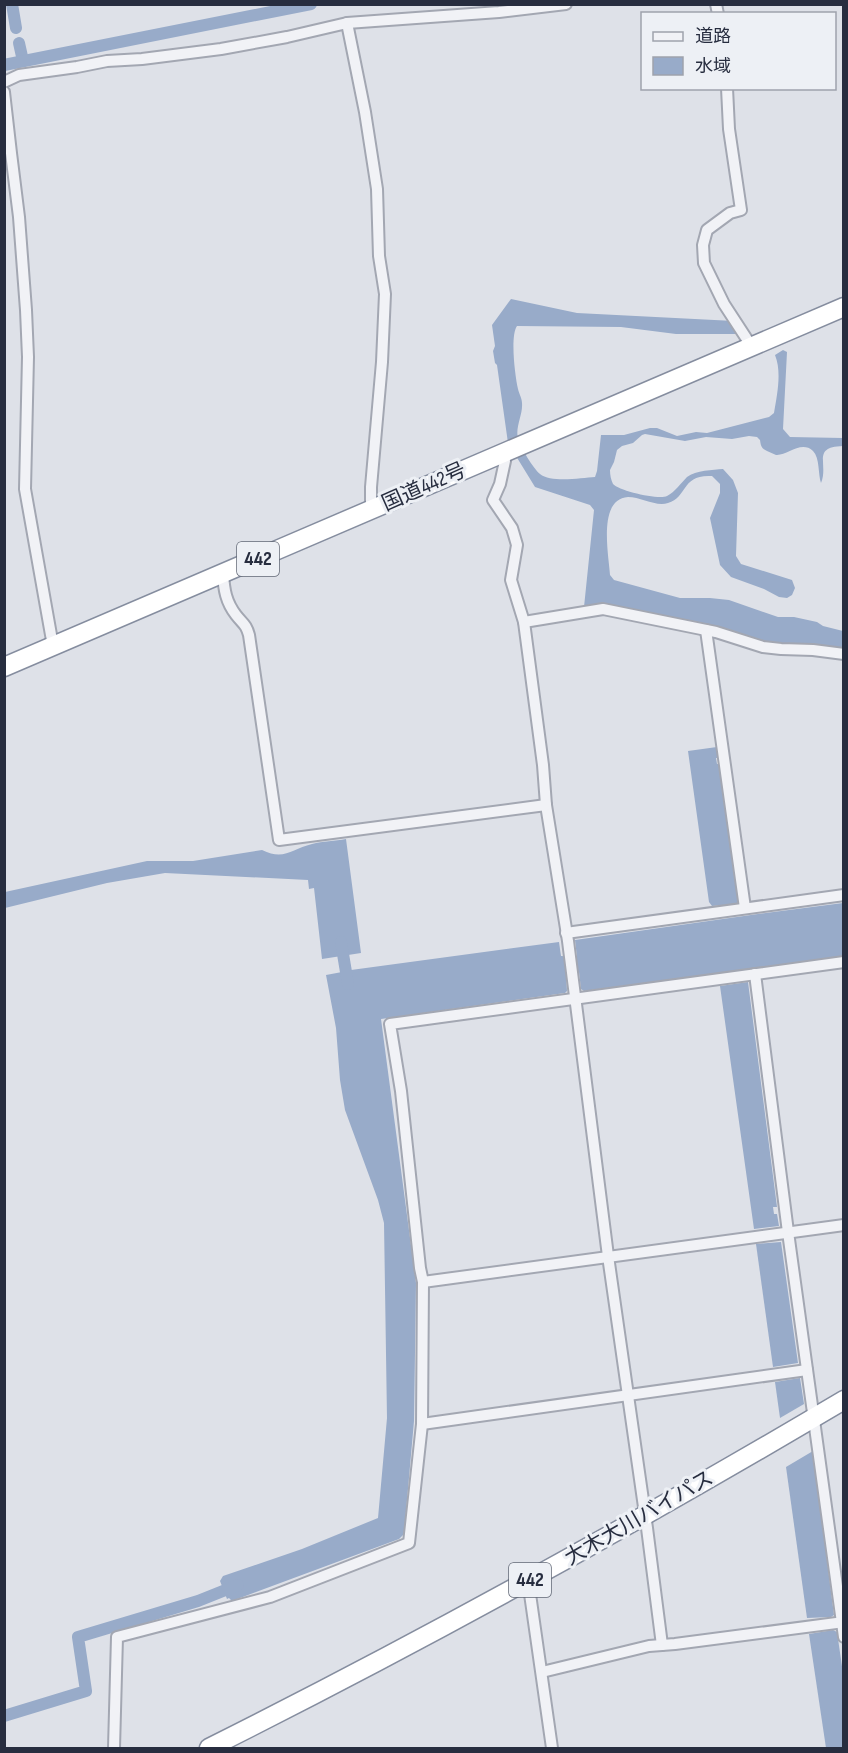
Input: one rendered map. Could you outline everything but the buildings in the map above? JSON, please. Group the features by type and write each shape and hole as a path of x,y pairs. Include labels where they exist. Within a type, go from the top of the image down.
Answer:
{"highway":[{"name":"国道442号","path":"4,667 843,308"},
{"name":"大木大川バイパス","path":"236,1749 530,1594 646,1522 814,1424 843,1400"},
{"name":"大木大川バイパス","path":"814,1424 843,1413"},
{"name":"大木大川バイパス","path":"209,1749 646,1522"}],"street":[{"path":"4,82 19,75 107,61 221,49 287,37 347,22 499,12 566,4"},
{"path":"347,22 365,112 377,189 379,256 385,294 371,511"},
{"path":"727,90 729,129 741,210 730,213 707,230 703,245 704,263 724,304 752,346"},
{"path":"4,92 18,210 28,357 26,489 53,646"},
{"path":"505,451 500,484 493,500 512,528 517,545 511,580 524,622 546,805 567,937 662,1645"},
{"path":"223,574 225,596 236,615 246,625 249,635 279,840 546,805"},
{"path":"524,622 603,609 706,630 763,647 843,654"},
{"path":"706,630 745,908"},
{"path":"567,937 745,908 843,895"},
{"path":"114,1749 117,1637 270,1597 408,1543 422,1424 423,1282 390,1024 574,995 843,962"},
{"path":"755,974 843,1637"},
{"path":"423,1282 843,1225"},
{"path":"422,1424 807,1370"},
{"path":"530,1594 552,1749"},
{"path":"542,1672 662,1645 842,1622"}],"water":[{"path":"511,299 577,313 734,321 741,334 676,334 621,327 517,326 514,356 522,403 518,439 537,471 545,477 566,479 595,477 601,435 624,435 650,428 657,428 677,436 696,432 707,433 769,417 774,413 778,384 775,355 783,350 787,352 783,429 790,437 843,438 843,446 833,447 824,453 821,483 817,458 813,451 804,447 776,455 764,449 757,437 749,436 732,439 706,437 685,441 645,434 633,443 617,450 610,470 612,482 617,487 639,494 663,497 673,492 687,477 695,473 723,469 733,480 738,493 736,556 741,564 792,580 795,588 792,595 787,598 779,597 731,577 720,565 710,518 720,493 720,484 712,476 702,476 690,482 679,496 668,503 659,504 628,497 618,500 612,507 608,518 607,542 610,575 614,580 680,598 729,600 778,617 794,617 817,622 823,626 843,631 843,649 764,642 706,624 608,604 584,607 594,510 590,505 535,487 508,443 493,351 495,346 492,325"},
{"path":"717,747 718,758 716,758 717,764 720,764 738,902 712,906 709,902 688,751"},
{"path":"346,839 361,953 322,959 314,888 309,889 308,880 165,873 107,883 5,908 5,892 147,861 193,861 262,850 282,854 320,842"},
{"path":"843,903 843,956 584,991 581,989 579,972 566,974 567,991 565,993 381,1019 416,1283 414,1421 404,1534 399,1539 232,1601 227,1599 220,1581 223,1576 302,1549 378,1518 387,1418 384,1223 378,1200 345,1110 336,1028 326,975 349,968 351,970 559,942 561,956 577,957 575,940"},
{"path":"748,982 777,1207 773,1207 779,1226 754,1229 720,986"},
{"path":"781,1242 798,1363 773,1367 756,1244"},
{"path":"800,1378 804,1404 780,1418 775,1382"},
{"path":"813,1451 834,1615 807,1618 786,1467"},
{"path":"833,1630 837,1632 844,1680 843,1748 826,1748 809,1634"}],"waterway":[{"path":"12,4 16,28"},
{"path":"4,65 311,4"},
{"path":"19,43 23,61"},
{"path":"341,942 348,984"},
{"path":"4,1716 86,1691 78,1637 198,1601 238,1585"}]}
